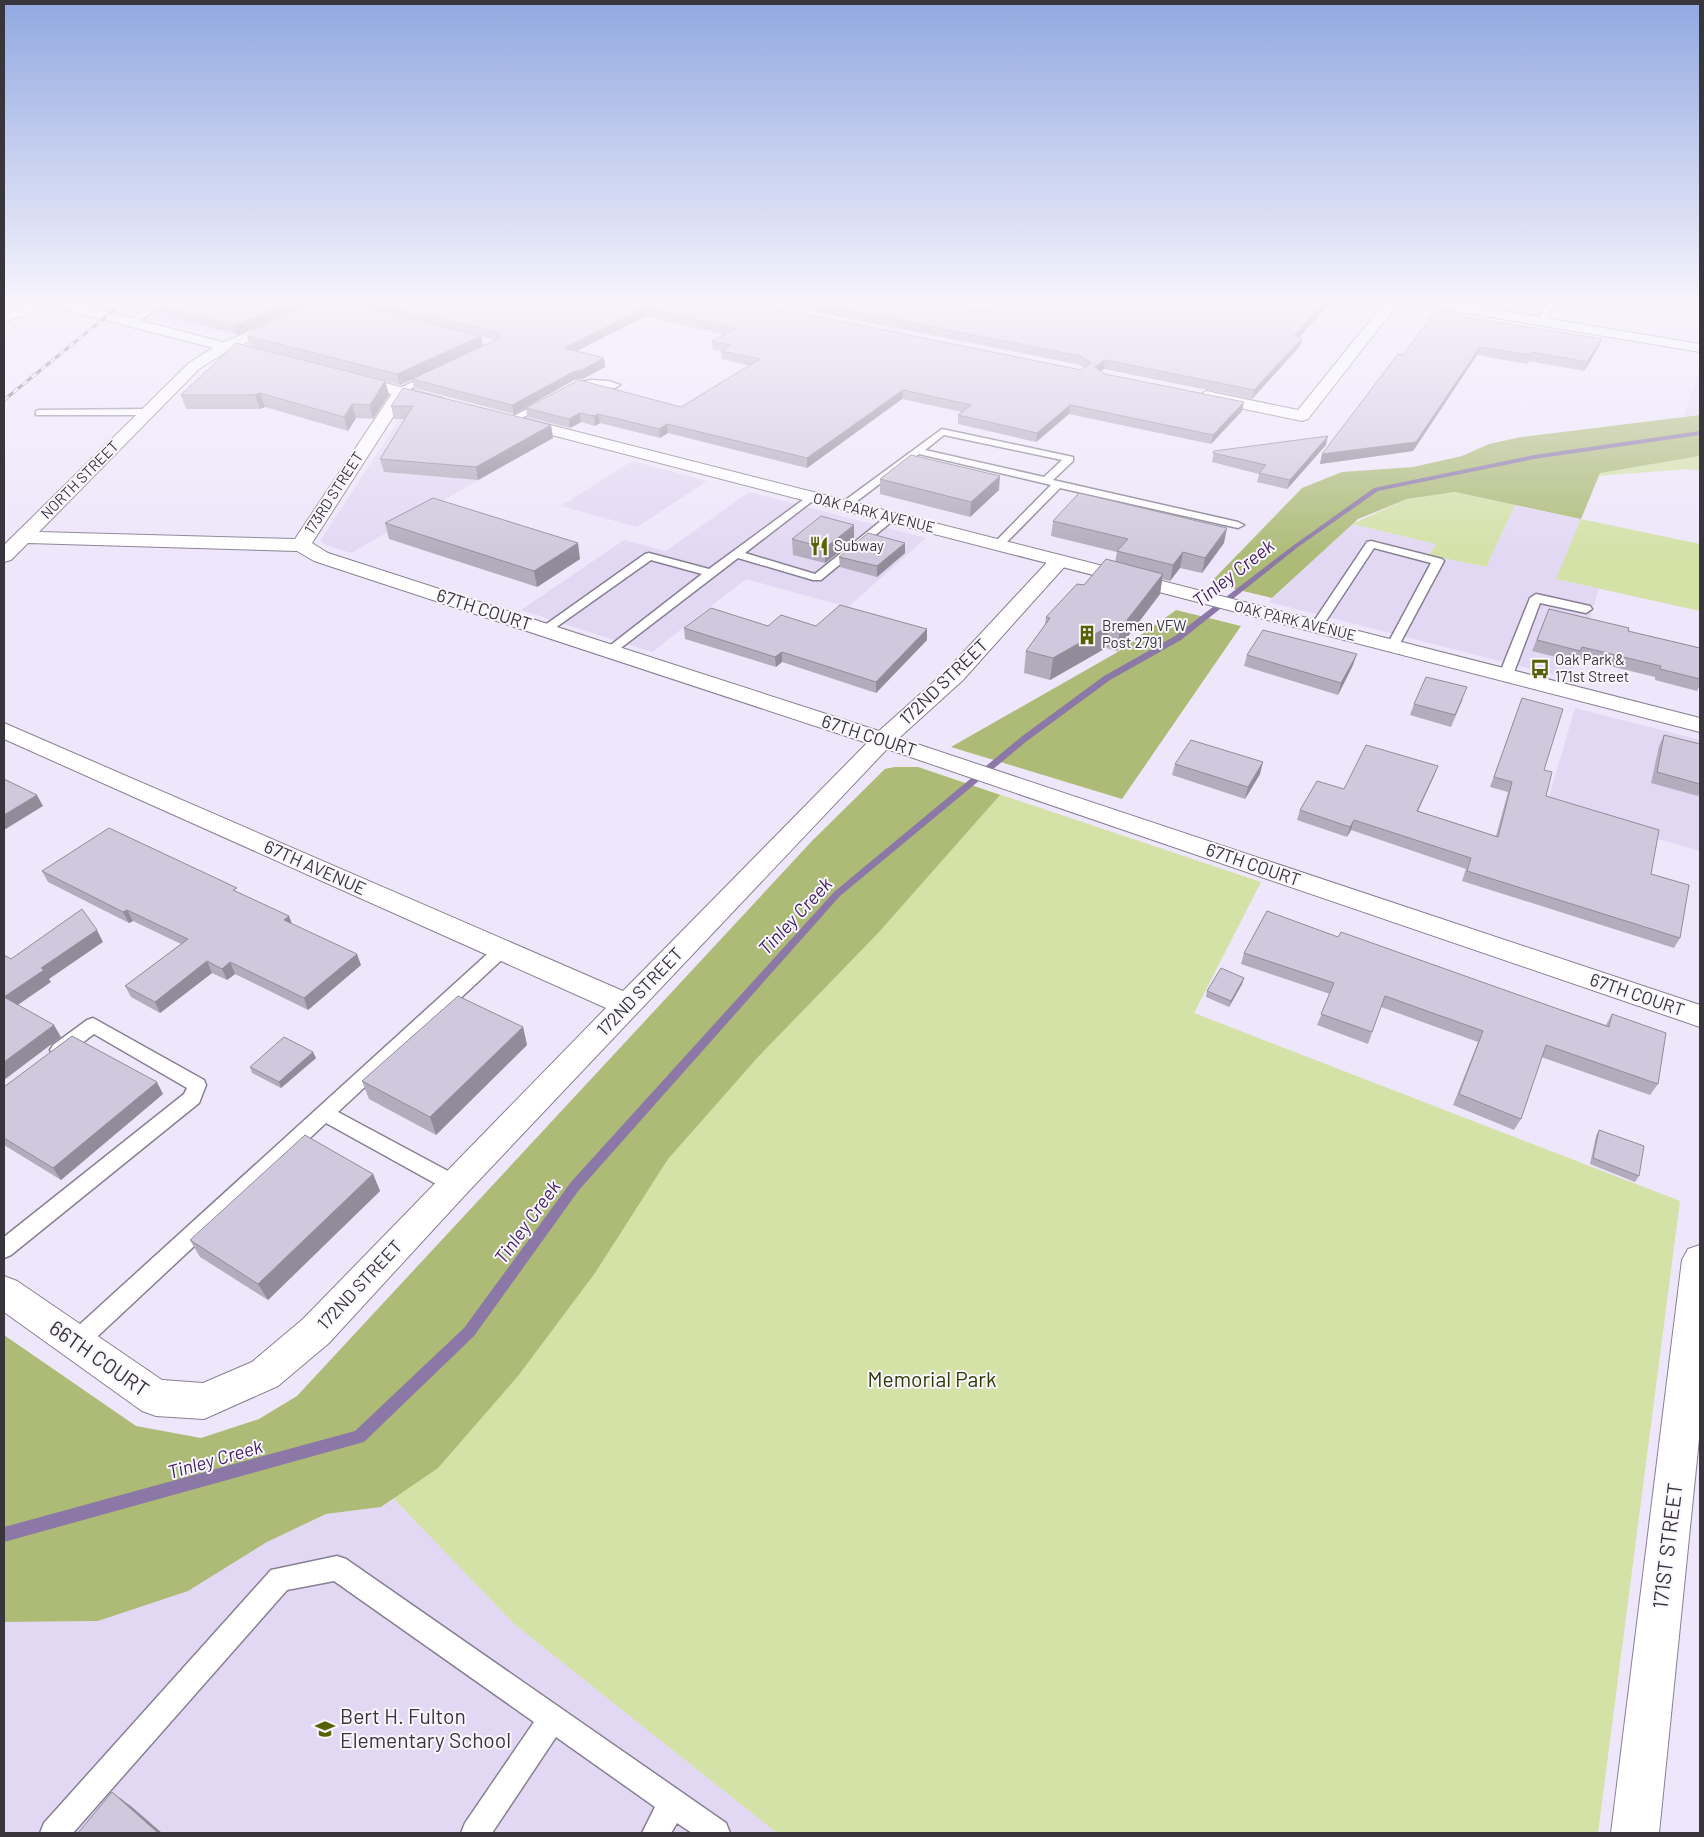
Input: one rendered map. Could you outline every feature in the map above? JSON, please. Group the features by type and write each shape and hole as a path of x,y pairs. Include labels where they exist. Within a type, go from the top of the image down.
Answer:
{"street":[{"name":"NORTH STREET","path":"4,556 173,387"},
{"path":"380,387 453,405"},
{"path":"1189,393 1302,416 1325,387"},
{"name":"173RD STREET","path":"301,544 400,392"},
{"name":"OAK PARK AVENUE","path":"492,415 1700,725"},
{"path":"24,537 301,544"},
{"name":"67TH COURT","path":"301,544 321,557 1002,780 1700,1016"},
{"name":"172ND STREET","path":"204,1401 265,1374 316,1331 454,1184 882,741 955,675 1059,561"},
{"name":"67TH AVENUE","path":"4,730 627,1005"},
{"name":"171ST STREET","path":"1635,1833 1700,1260"},
{"name":"66TH COURT","path":"4,1292 156,1398 204,1401"}],"lane":[{"path":"400,392 410,387"},
{"path":"511,420 573,387"},
{"path":"39,413 147,412"},
{"path":"844,506 942,432 1069,459 1046,481"},
{"path":"918,451 1238,525"},
{"path":"998,545 1058,484"},
{"path":"609,651 811,497"},
{"path":"735,554 817,578 891,518"},
{"path":"1316,627 1371,544 1438,561 1392,646"},
{"path":"544,630 649,556 710,573"},
{"path":"1506,676 1536,598 1586,609"},
{"path":"76,1342 502,950"},
{"path":"4,1249 192,1098 197,1085 93,1025 48,1059"},
{"path":"325,1114 454,1184"},
{"path":"54,1833 280,1579 337,1568 716,1833"},
{"path":"475,1833 552,1719"},
{"path":"656,1833 673,1803"}],"shaded area":[{"path":"1694,387 1700,387 1700,415 1684,416"},
{"path":"402,415 511,430 549,440 351,553 326,545 320,541"},
{"path":"632,461 707,481 637,527 561,506"},
{"path":"749,492 926,538 848,607 746,579 652,652 521,610 624,540 666,551"},
{"path":"1515,505 1581,519 1556,579 1599,589 1570,679 1269,602 1352,524 1436,544 1429,555 1485,567"},
{"path":"1575,708 1700,740 1700,851 1546,807"},
{"name":"Bert H. Fulton Elementary School","path":"394,1499 514,1624 777,1833 4,1833 4,1622 98,1621 326,1514 381,1507"}],"green space":[{"path":"1700,415 1700,456 1600,473 1581,519 1455,492 1407,499 1358,519 1272,598 1210,583 1302,488 1342,472 1413,467 1462,456 1489,444 1521,437"},
{"path":"1700,456 1700,471 1687,469 1598,476 1599,473"},
{"path":"1455,492 1515,505 1486,567 1429,555 1436,544 1352,524 1407,499"},
{"path":"1581,519 1700,544 1700,611 1556,579"},
{"path":"1176,610 1241,626 1122,799 951,747 1116,653"},
{"name":"Memorial Park","path":"918,767 1261,882 1194,1013 1680,1201 1598,1833 777,1833 514,1624 394,1499 786,870 811,842 885,769"},
{"path":"918,767 1000,795 879,932 758,1057 668,1159 595,1273 518,1376 438,1468 381,1507 326,1514 267,1542 188,1591 98,1621 4,1622 4,1335 136,1426 201,1438 259,1419 297,1396 811,842 885,769"}],"building":[{"path":"190,387 381,387 370,405 352,404 344,417 260,393 255,395 181,395"},
{"path":"442,387 546,387 512,405"},
{"path":"566,387 604,387 681,407 714,387 1168,387 1244,402 1213,435 1070,405 1037,433 958,415 971,405 903,390 807,458 667,424 659,429 598,414 594,416 580,413 569,419 526,408"},
{"path":"1238,387 1257,387 1254,390"},
{"path":"1373,387 1453,387 1416,442 1322,454"},
{"path":"403,388 551,425 476,467 380,459 413,406 391,406"},
{"path":"1328,436 1290,480 1259,473 1266,465 1213,453 1214,451"},
{"path":"911,455 1000,476 971,502 880,479"},
{"path":"1079,493 1227,528 1205,558 1183,552 1173,565 1117,551 1128,539 1053,521"},
{"path":"433,498 578,543 534,571 385,523"},
{"path":"821,516 854,525 825,548 792,539"},
{"path":"868,533 905,543 877,566 839,557"},
{"path":"1106,559 1163,574 1120,629 1109,626 1053,658 1026,651 1050,618 1046,617 1077,584 1084,585"},
{"path":"840,605 927,629 876,682 782,652 775,657 684,628 711,608 768,626 781,615 816,626"},
{"path":"1549,609 1629,628 1628,631 1700,648 1700,679 1660,669 1661,666 1582,647 1580,651 1537,640"},
{"path":"1263,630 1357,654 1341,683 1247,655"},
{"path":"1426,677 1467,687 1455,715 1414,704"},
{"path":"1522,698 1563,709 1544,770 1552,772 1546,796 1659,830 1651,874 1689,885 1680,938 1467,871 1471,858 1354,820 1350,827 1300,810 1317,781 1344,789 1366,745 1438,766 1417,811 1498,837 1512,782 1494,777"},
{"path":"1664,735 1700,744 1700,784 1657,772"},
{"path":"1191,740 1263,762 1248,787 1175,764"},
{"path":"4,779 37,795 4,815"},
{"path":"109,828 237,888 233,890 289,916 284,920 357,954 304,998 230,962 222,969 207,961 155,1002 125,986 188,939 127,910 123,912 42,871"},
{"path":"82,909 97,930 41,968 44,970 4,997 4,955 11,959"},
{"path":"1267,911 1338,937 1341,932 1609,1027 1612,1014 1666,1033 1658,1084 1546,1045 1521,1119 1459,1094 1483,1031 1385,996 1372,1032 1321,1014 1334,983 1244,953"},
{"path":"1221,968 1244,978 1231,1001 1207,991"},
{"path":"458,996 523,1027 430,1117 362,1081"},
{"path":"4,997 54,1025 4,1062"},
{"path":"72,1036 157,1082 53,1168 4,1138 4,1087"},
{"path":"284,1037 313,1052 279,1082 250,1067"},
{"path":"1599,1130 1644,1146 1639,1176 1593,1158"},
{"path":"305,1135 373,1174 258,1284 190,1240"},
{"path":"112,1792 158,1833 78,1833"}],"waterway":[{"name":"Tinley Creek","path":"4,1535 359,1437 469,1332 575,1186 837,894 1024,739 1107,678 1178,638 1296,546 1376,489 1534,457 1700,433"}],"railway":[{"path":"4,400 20,387"}],"place":[{"name":"Subway","path":"819,546"},
{"name":"Bremen VFW Post 2791","path":"1087,635"},
{"name":"Oak Park & 171st Street","path":"1540,669"},
{"name":"Bert H. Fulton Elementary School","path":"325,1729"}]}
